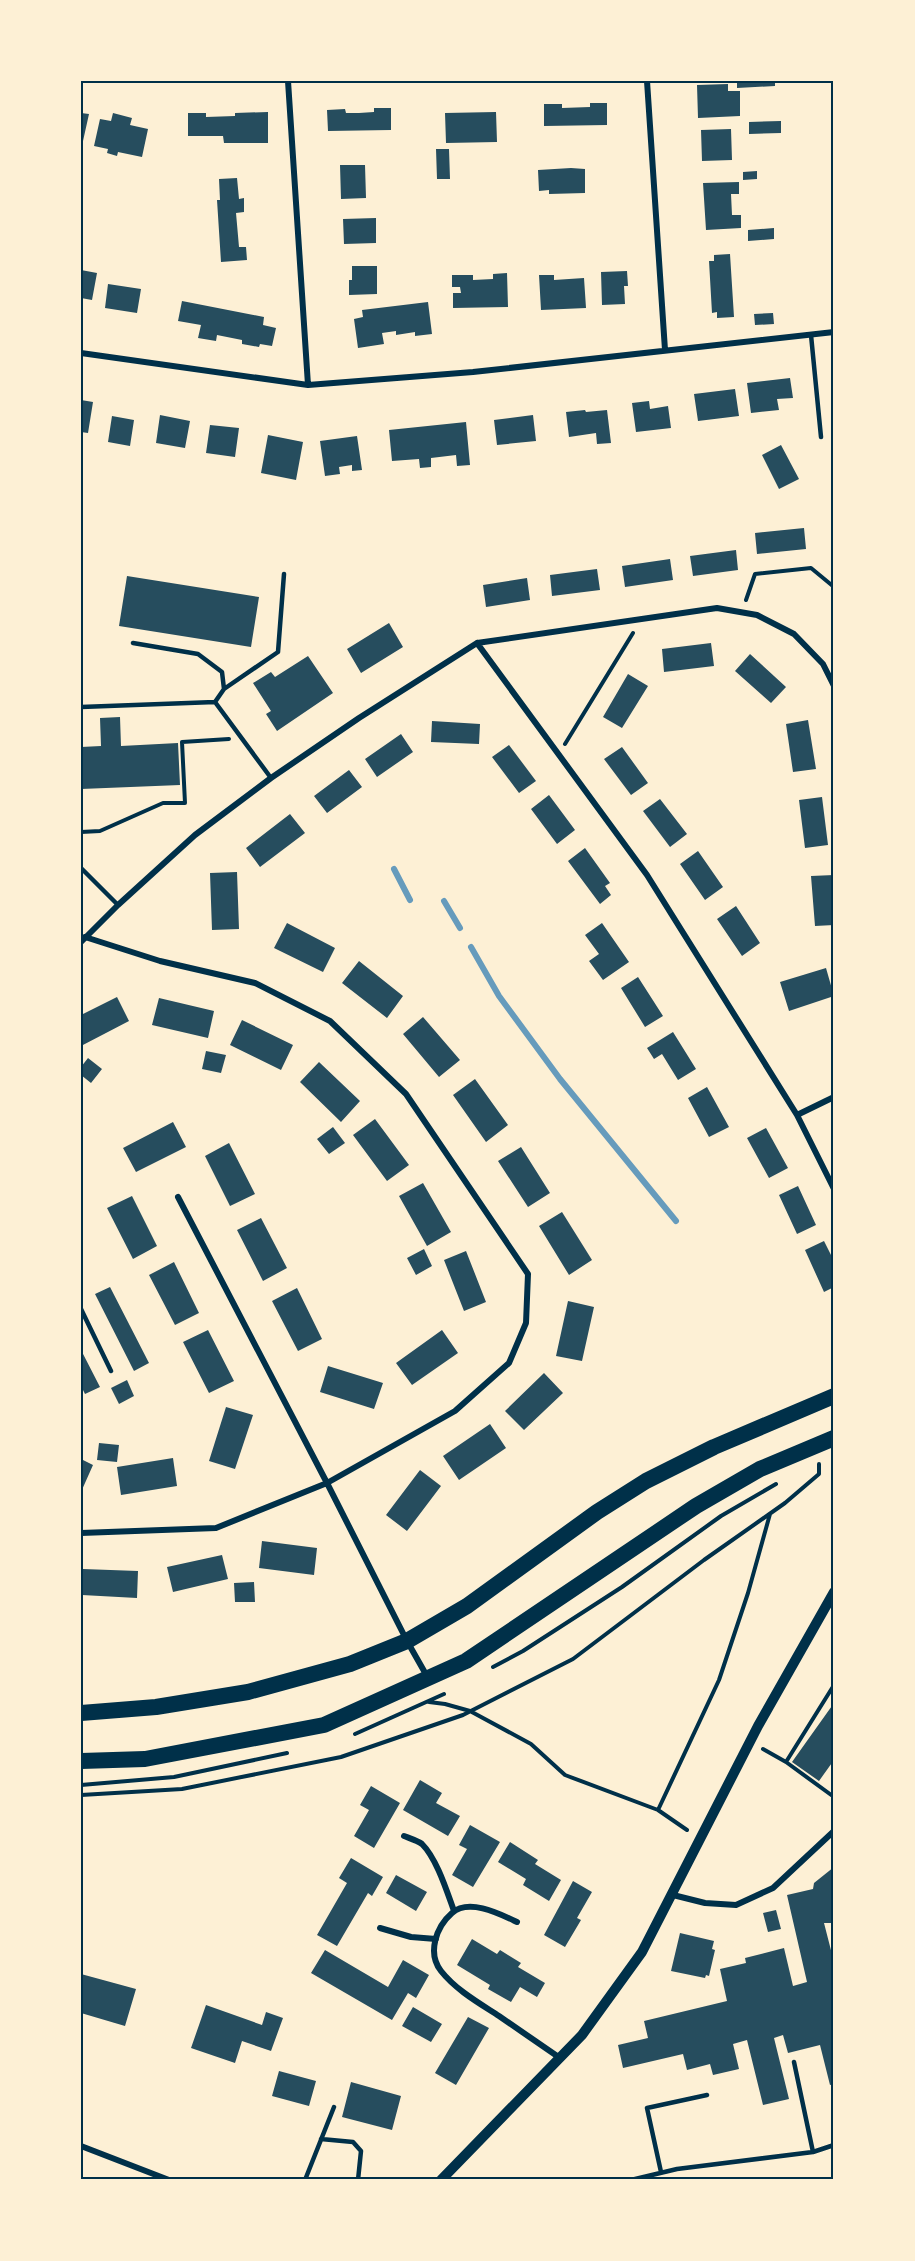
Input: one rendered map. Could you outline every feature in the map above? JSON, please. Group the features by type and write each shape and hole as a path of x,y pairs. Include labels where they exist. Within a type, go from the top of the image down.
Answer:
{"highway":[{"path":"81,1713 156,1707 248,1692 350,1664 407,1641 467,1606 597,1512 646,1481 714,1447 834,1396"},
{"path":"81,1761 145,1759 324,1725 466,1661 696,1506 760,1469 834,1438"}],"street":[{"path":"288,81 308,386"},
{"path":"647,81 665,350"},
{"path":"81,353 308,386 473,372 834,332"},
{"path":"81,1533 216,1528 327,1483 455,1411 509,1363 526,1323 528,1274 406,1094 330,1022 255,983 160,962 83,940 195,835 271,778 359,718 477,643 717,608 758,615 794,634 823,664 834,686"},
{"path":"477,643 647,875 797,1115 834,1189"},
{"path":"797,1115 834,1096"},
{"path":"178,1197 327,1483 407,1641 424,1680"},
{"path":"441,2180 582,2035 642,1952 758,1726 834,1592"},
{"path":"673,1895 705,1903 736,1905 772,1888 834,1831"},
{"path":"404,1836 422,1844 443,1881 454,1911"},
{"path":"517,1922 492,1910 472,1907 454,1911 441,1925 433,1948 439,1969 455,1985 560,2058"},
{"path":"380,1928 411,1937 436,1939"},
{"path":"81,2146 156,2178 169,2180"}],"lane":[{"path":"811,334 821,437"},
{"path":"214,702 224,689 278,652 284,574"},
{"path":"133,643 198,654 222,672 224,689"},
{"path":"81,707 214,702"},
{"path":"214,702 271,778"},
{"path":"81,868 118,905"},
{"path":"81,1309 111,1371"},
{"path":"794,2062 813,2152"},
{"path":"661,2172 647,2108 706,2095"},
{"path":"305,2180 334,2107"},
{"path":"321,2139 353,2142 361,2151 358,2180"},
{"path":"632,2180 677,2169 813,2152 834,2145"}],"path":[{"path":"742,612 755,574 811,568 834,587"},
{"path":"559,755 642,619"},
{"path":"81,832 100,831 163,803 185,803 182,742 242,738"},
{"path":"658,1810 718,1680 748,1593 770,1514"},
{"path":"424,1680 429,1701 470,1711 531,1744 565,1775 658,1810 701,1840"},
{"path":"786,1762 834,1685"},
{"path":"765,1750 786,1762 834,1797"}],"building":[{"path":"737,81 775,81 775,86 737,88"},
{"path":"728,84 728,91 740,91 740,116 698,118 697,85"},
{"path":"590,103 607,103 607,125 544,126 544,104 562,104 562,108 590,107"},
{"path":"374,108 391,108 391,130 328,131 327,110 345,109 346,113 359,113 374,112"},
{"path":"268,112 268,143 224,143 223,136 188,136 188,113 206,113 206,117"},
{"path":"496,112 497,142 446,143 445,113"},
{"path":"81,113 89,114 83,141 81,140"},
{"path":"113,113 132,118 130,125 148,129 142,157 118,152 117,156 107,153 108,149 94,146 100,119 111,121"},
{"path":"781,121 781,133 749,134 749,122"},
{"path":"731,129 732,160 702,161 701,130"},
{"path":"436,149 449,149 450,179 437,179"},
{"path":"340,165 365,165 366,198 341,199"},
{"path":"585,169 585,193 549,194 549,190 539,191 538,170"},
{"path":"757,171 757,179 743,180 743,172"},
{"path":"237,178 239,199 244,198 244,212 236,213 239,247 246,247 247,260 221,262 217,200 220,200 219,179"},
{"path":"739,182 739,194 731,194 732,215 741,215 741,228 706,230 703,183"},
{"path":"376,218 376,243 344,244 343,219"},
{"path":"774,228 774,239 748,241 748,230"},
{"path":"730,254 734,317 717,318 717,312 712,313 709,261 714,261 714,255"},
{"path":"352,266 377,266 377,294 349,295"},
{"path":"81,270 97,273 92,300 81,298"},
{"path":"627,271 628,286 624,286 625,304 602,305 601,272"},
{"path":"507,273 508,307 453,308 453,293 461,293 460,287 452,287 452,275 473,275 473,280 493,279 493,274"},
{"path":"539,275 554,275 554,280 584,278 586,308 541,310"},
{"path":"108,284 141,289 137,313 105,308"},
{"path":"182,301 264,317 263,325 276,328 272,346 260,344 259,347 242,344 242,340 217,335 216,341 198,338 201,325 178,321"},
{"path":"428,302 432,334 415,336 415,332 396,335 396,331 382,333 384,344 358,348 354,319 363,317 362,310"},
{"path":"773,313 774,324 755,325 754,314"},
{"path":"790,378 793,398 777,399 779,410 751,413 747,383"},
{"path":"735,389 739,416 698,421 694,394"},
{"path":"81,400 93,402 88,433 81,432"},
{"path":"649,401 650,409 668,406 671,428 636,432 632,403"},
{"path":"585,410 586,412 607,410 611,443 597,444 596,433 569,437 566,412"},
{"path":"160,415 190,421 185,448 156,443"},
{"path":"533,415 536,441 497,445 494,420"},
{"path":"112,416 134,420 130,446 108,442"},
{"path":"466,422 470,465 457,466 456,455 431,458 431,467 420,468 419,459 392,461 389,430"},
{"path":"210,425 239,428 235,457 206,453"},
{"path":"268,435 303,442 296,480 261,473"},
{"path":"357,436 362,470 352,471 352,465 339,467 340,474 325,476 320,441"},
{"path":"781,445 799,479 779,489 762,455"},
{"path":"804,528 806,549 757,554 755,533"},
{"path":"736,550 738,570 693,576 690,556"},
{"path":"670,559 673,580 625,587 622,566"},
{"path":"597,569 600,590 552,596 550,575"},
{"path":"127,576 259,597 251,647 119,626"},
{"path":"527,578 530,600 486,607 483,585"},
{"path":"389,623 403,647 361,673 347,649"},
{"path":"711,643 714,666 664,672 662,649"},
{"path":"750,654 786,687 771,703 735,671"},
{"path":"308,656 333,693 277,731 266,714 271,711 253,683 271,672 275,677"},
{"path":"628,674 648,686 622,728 603,717"},
{"path":"120,717 121,746 178,743 180,785 81,789 81,747 101,746 100,718"},
{"path":"808,720 816,769 793,772 786,724"},
{"path":"432,721 480,724 479,744 431,742"},
{"path":"401,734 413,752 377,777 365,759"},
{"path":"509,745 536,781 519,793 492,757"},
{"path":"622,747 648,783 631,795 604,759"},
{"path":"349,770 362,787 327,813 314,796"},
{"path":"549,795 575,830 557,844 531,809"},
{"path":"822,797 828,845 805,848 799,800"},
{"path":"660,799 687,834 670,847 643,811"},
{"path":"290,814 305,833 260,867 246,848"},
{"path":"585,848 610,883 605,886 611,895 600,904 568,861"},
{"path":"698,851 723,887 705,900 680,864"},
{"path":"237,872 239,929 212,930 210,873"},
{"path":"834,875 834,925 815,926 811,876"},
{"path":"736,906 760,943 742,956 717,919"},
{"path":"287,923 335,948 323,972 274,948"},
{"path":"602,923 629,962 603,980 589,961 599,954 585,935"},
{"path":"359,961 403,996 387,1018 342,983"},
{"path":"826,968 834,996 789,1011 780,982"},
{"path":"638,977 663,1016 645,1027 621,988"},
{"path":"117,997 129,1021 81,1046 81,1015"},
{"path":"159,998 214,1011 208,1038 152,1025"},
{"path":"423,1017 460,1060 439,1077 403,1034"},
{"path":"242,1020 293,1045 281,1070 230,1045"},
{"path":"673,1032 696,1069 678,1080 662,1054 654,1059 647,1048"},
{"path":"206,1051 226,1055 221,1073 202,1069"},
{"path":"88,1058 102,1069 91,1083 81,1075 81,1067"},
{"path":"319,1062 360,1101 341,1122 300,1082"},
{"path":"475,1079 508,1125 486,1142 453,1095"},
{"path":"707,1087 729,1127 709,1137 688,1098"},
{"path":"375,1119 409,1165 387,1181 353,1135"},
{"path":"173,1122 186,1147 136,1172 123,1148"},
{"path":"333,1127 345,1143 329,1154 317,1139"},
{"path":"766,1128 788,1168 769,1178 747,1138"},
{"path":"229,1143 255,1194 230,1206 205,1156"},
{"path":"521,1147 550,1193 528,1207 498,1161"},
{"path":"423,1183 451,1232 427,1246 399,1196"},
{"path":"798,1186 816,1225 797,1234 779,1195"},
{"path":"132,1196 157,1246 133,1259 107,1208"},
{"path":"562,1212 592,1260 569,1275 539,1226"},
{"path":"261,1218 287,1268 263,1281 237,1230"},
{"path":"824,1241 834,1261 834,1287 824,1292 805,1250"},
{"path":"424,1249 432,1266 416,1275 407,1258"},
{"path":"466,1251 486,1302 464,1311 444,1260"},
{"path":"174,1262 199,1313 175,1325 149,1275"},
{"path":"110,1287 149,1363 134,1371 95,1294"},
{"path":"297,1288 322,1339 298,1351 272,1301"},
{"path":"568,1301 594,1307 582,1361 556,1356"},
{"path":"208,1330 234,1381 209,1393 183,1342"},
{"path":"442,1330 458,1353 412,1385 396,1363"},
{"path":"81,1350 100,1387 85,1394 81,1386"},
{"path":"328,1366 383,1383 374,1409 320,1392"},
{"path":"544,1373 563,1393 524,1430 505,1411"},
{"path":"127,1380 134,1396 119,1404 111,1388"},
{"path":"226,1407 253,1415 235,1469 209,1461"},
{"path":"490,1424 506,1448 459,1480 443,1456"},
{"path":"99,1443 119,1445 117,1462 97,1460"},
{"path":"173,1458 177,1486 121,1495 117,1467"},
{"path":"81,1459 93,1465 81,1492"},
{"path":"420,1470 441,1486 407,1531 386,1515"},
{"path":"262,1541 317,1548 314,1575 259,1568"},
{"path":"222,1555 228,1579 173,1592 167,1567"},
{"path":"83,1569 138,1571 137,1598 82,1595"},
{"path":"254,1582 255,1602 235,1602 234,1583"},
{"path":"834,1703 834,1760 819,1781 792,1762"},
{"path":"420,1780 442,1793 436,1803 460,1816 448,1836 403,1810"},
{"path":"371,1786 400,1803 374,1848 354,1836 369,1810 360,1805"},
{"path":"470,1825 500,1842 473,1887 452,1875 467,1849 459,1845"},
{"path":"510,1842 538,1860 535,1864 561,1880 549,1901 523,1885 526,1879 498,1862"},
{"path":"351,1858 383,1877 372,1896 368,1893 337,1946 317,1935 347,1883 339,1878"},
{"path":"834,1867 834,1923 824,1923 834,1962 834,2084 830,2085 820,2045 788,2053 783,2035 774,2038 789,2099 763,2105 747,2040 733,2044 739,2069 713,2075 710,2064 687,2070 683,2054 623,2068 618,2045 648,2038 644,2021 727,2001 720,1969 746,1963 745,1958 784,1948 793,1986 807,1982 787,1895 813,1889 814,1883"},
{"path":"396,1875 427,1892 416,1911 386,1893"},
{"path":"573,1881 592,1892 577,1918 581,1920 565,1947 544,1935"},
{"path":"776,1910 781,1929 768,1932 763,1913"},
{"path":"680,1933 714,1941 712,1949 715,1950 709,1976 706,1975 705,1978 671,1971"},
{"path":"472,1939 497,1954 500,1950 521,1963 518,1967 545,1983 537,1997 520,1987 511,2002 488,1989 490,1985 457,1965"},
{"path":"325,1950 388,1987 403,1960 429,1975 416,1998 408,1993 392,2020 311,1973"},
{"path":"81,1974 136,1989 125,2026 81,2013"},
{"path":"206,2005 262,2025 266,2012 283,2018 271,2051 242,2041 235,2063 191,2048"},
{"path":"413,2007 442,2024 431,2042 402,2026"},
{"path":"468,2017 489,2028 456,2085 435,2073"},
{"path":"279,2071 316,2081 309,2106 272,2096"},
{"path":"351,2082 401,2096 392,2130 342,2117"}],"waterway":[{"path":"394,869 410,900"},
{"path":"444,901 460,928"},
{"path":"471,947 499,996 560,1079 676,1221"}]}
